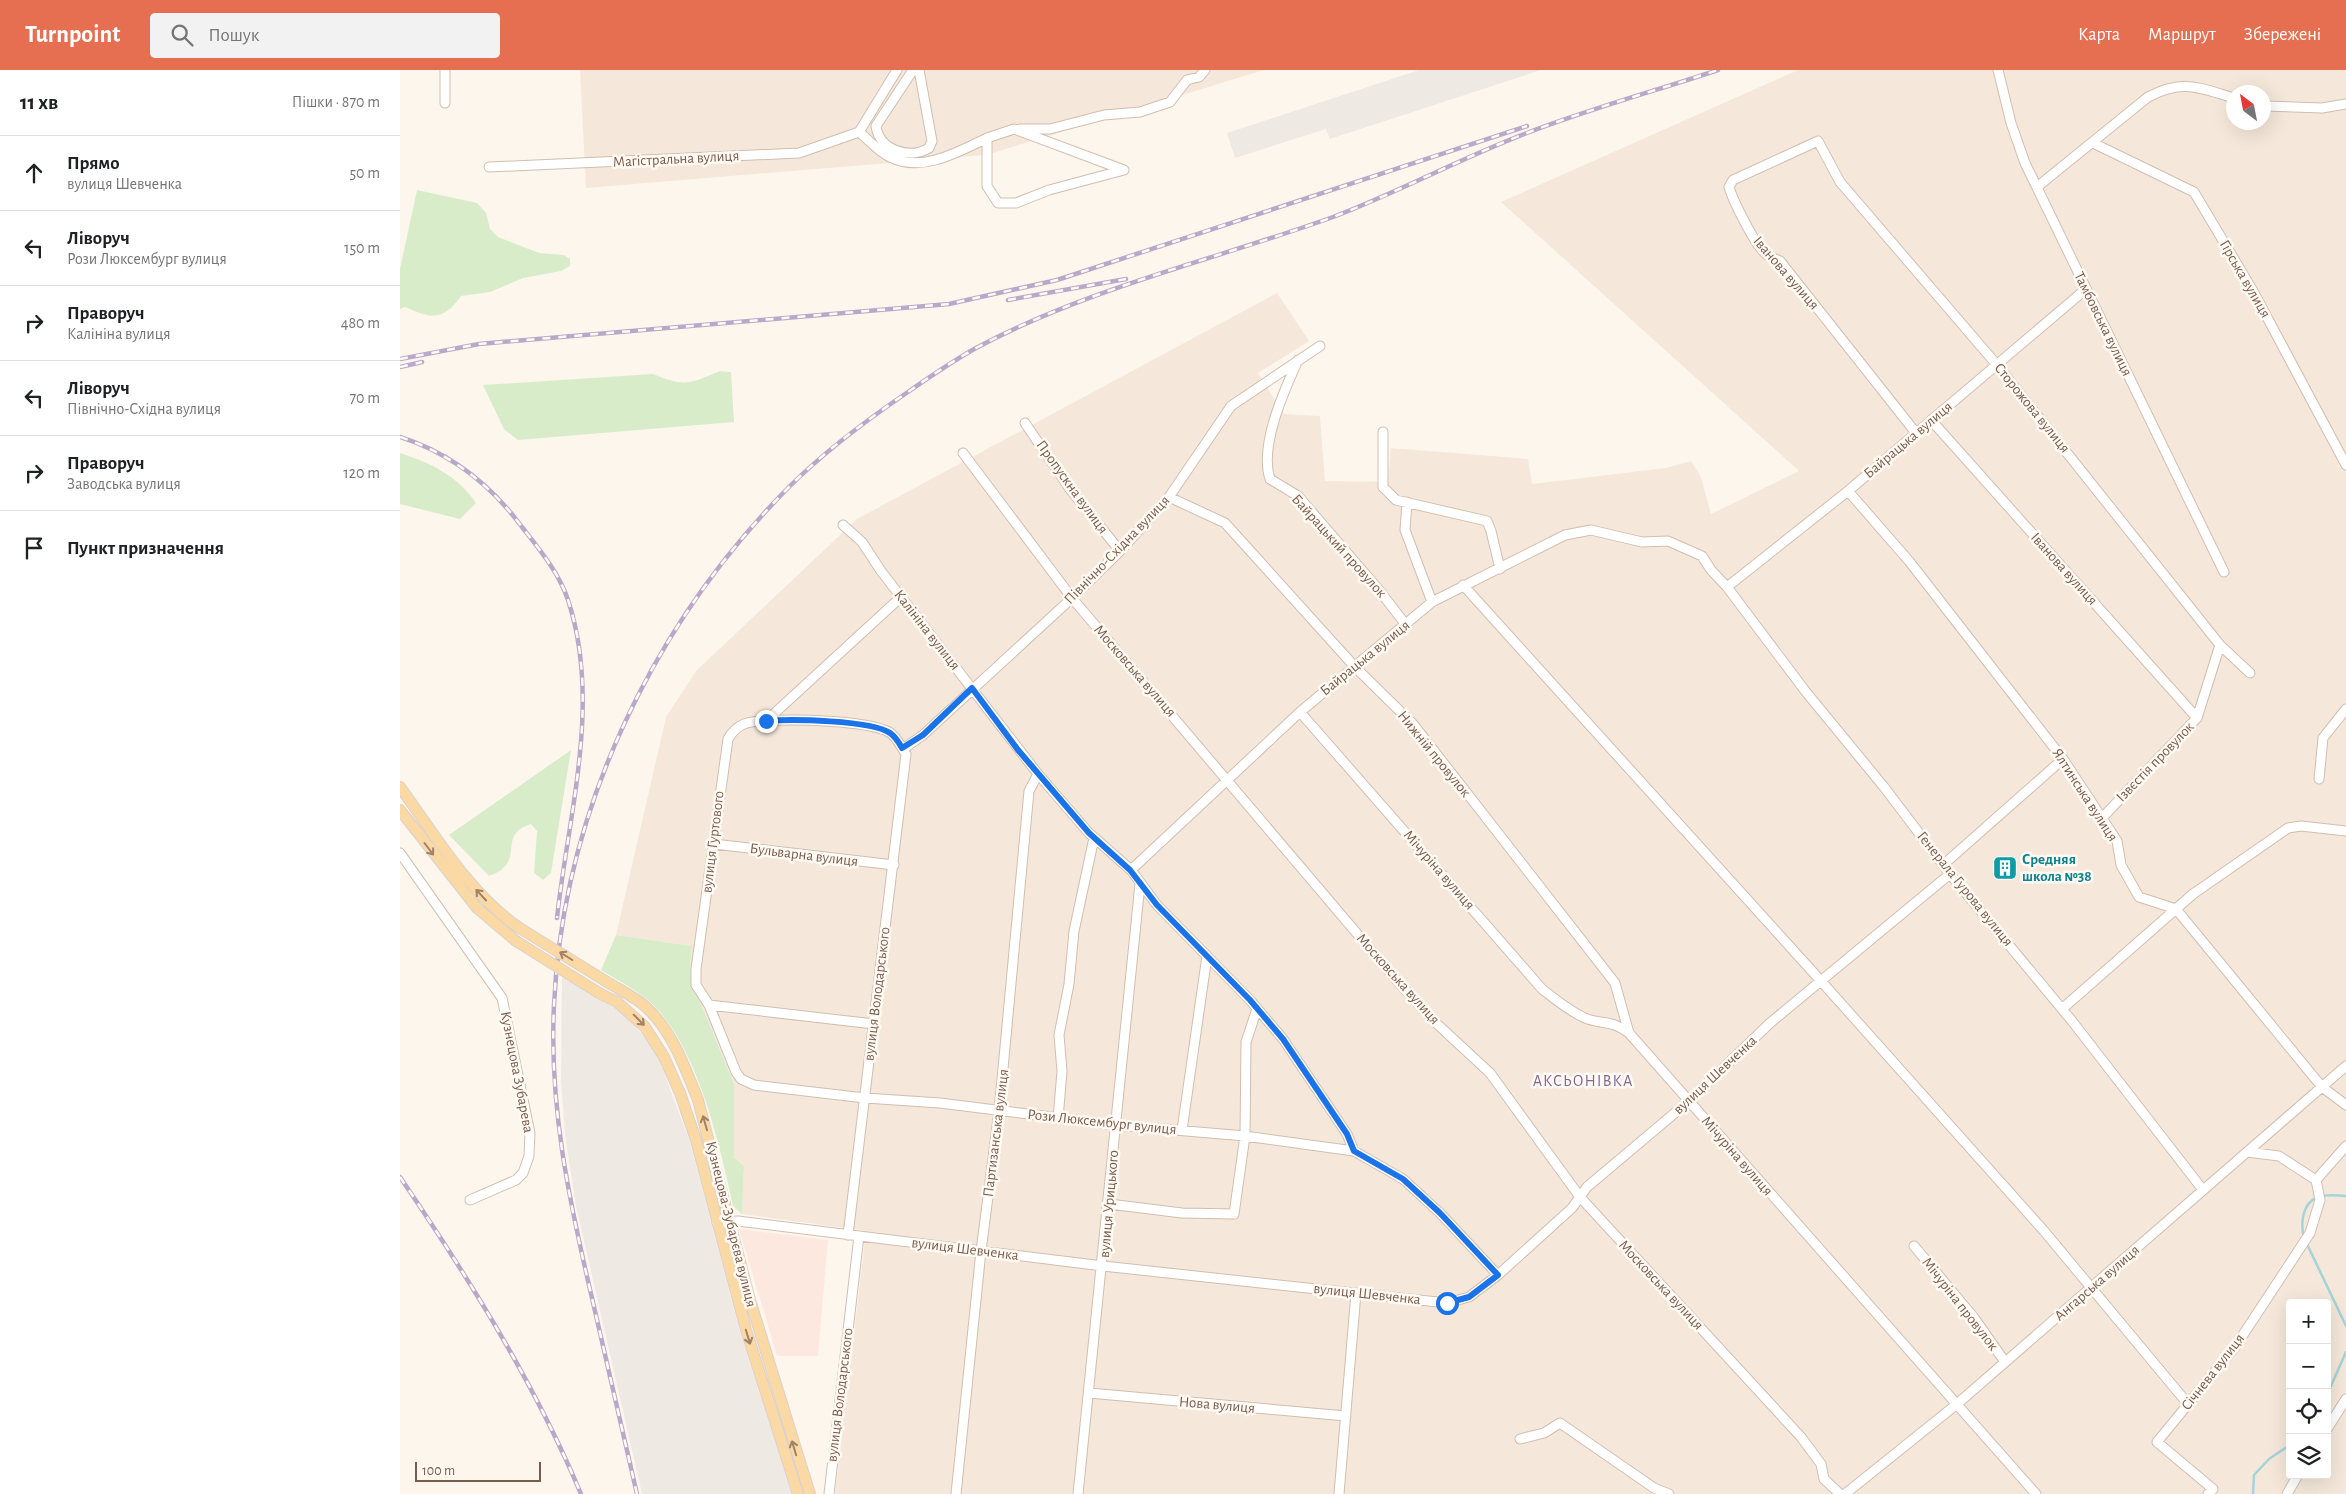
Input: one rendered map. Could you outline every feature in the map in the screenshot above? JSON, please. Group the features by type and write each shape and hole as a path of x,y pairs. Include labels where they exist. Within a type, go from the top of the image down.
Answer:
{"main road":[{"name":"Кузнецова-Зубарєва вулиця","path":"400,787 465,876 497,910 518,927 645,1006 672,1042 698,1100 722,1183 729,1221 750,1300 810,1494"},
{"name":"Кузнецова-Зубарєва вулиця","path":"400,810 476,908 516,941 634,1015 645,1027 664,1057 696,1140 746,1330 798,1494"}],"street":[{"path":"445,70 445,102"},
{"path":"897,70 859,132 890,157 918,164 959,151 986,138 1014,129 1050,129 1104,115 1140,112 1170,102 1187,80 1199,77 1205,70"},
{"path":"913,70 876,126 881,140 900,153 913,154 929,148 932,142 919,70"},
{"name":"Тамбовська вулиця","path":"1998,70 2011,123 2025,163 2224,572"},
{"path":"2037,188 2148,96 2167,87 2183,85 2226,96"},
{"path":"2271,106 2322,108 2346,104"},
{"path":"986,138 987,186 998,203 1016,203 1049,190 1124,170 1014,129"},
{"name":"Магістральна вулиця","path":"489,167 799,153 859,132"},
{"name":"Сторожова вулиця","path":"1818,141 1840,182 1997,364 2220,645 2250,673"},
{"name":"Іванова вулиця","path":"1818,141 1733,180 1729,188 1732,199 1762,249 1766,254 1780,261 1916,433"},
{"name":"Гірська вулиця","path":"2093,143 2194,192 2253,291 2346,466"},
{"name":"Байрацька вулиця","path":"1728,586 1848,491 2086,289"},
{"name":"Північно-Східна вулиця","path":"904,751 1072,598 1120,551 1169,497 1231,406 1298,359 1320,346"},
{"name":"Байрацький провулок","path":"1298,359 1282,397 1273,428 1265,466 1270,479 1298,496 1379,590 1406,625"},
{"name":"Іванова вулиця","path":"1932,420 2197,718"},
{"name":"Пропускна вулиця","path":"1025,423 1070,488 1120,551"},
{"path":"1383,432 1383,487 1396,500 1487,521 1500,569"},
{"name":"Московська вулиця","path":"963,453 1072,598 1227,778 1398,983 1436,1023 1490,1073 1580,1197 1801,1437 1821,1464 1824,1479 1845,1493"},
{"name":"Ялтинська вулиця","path":"1848,491 1909,561 2063,759 2117,841 2121,865 2139,897 2176,909"},
{"name":"Нижній провулок","path":"1169,497 1226,523 1355,667 1413,724 1615,983 1629,1033"},
{"path":"1408,502 1405,530 1432,602"},
{"name":"Калініна вулиця","path":"844,525 862,542 901,597 1038,774 1094,838 1130,870 1140,884 1283,1039 1347,1134 1354,1151"},
{"name":"Байрацька вулиця","path":"1130,870 1300,712 1432,602 1565,535 1591,530 1642,542"},
{"name":"Генерала Гурова вулиця","path":"1642,542 1668,541 1688,548 1702,556 1711,570 1728,586 1806,692 1884,787 1950,874 2062,1009 2203,1190"},
{"path":"1463,586 1822,981 2044,1231 2188,1404"},
{"path":"766,721 901,597"},
{"name":"Ізвєстія провулок","path":"2102,818 2197,718 2220,645"},
{"path":"2319,779 2323,738 2346,709"},
{"name":"Мічуріна вулиця","path":"1300,712 1542,989 1586,1019 1609,1022 1629,1033 2036,1494"},
{"name":"вулиця Гуртового","path":"709,1005 696,985 695,977 728,739 737,727 744,723 766,721 825,722 865,726 890,733 904,751"},
{"name":"вулиця Володарського","path":"848,1235 894,865 904,751"},
{"path":"1943,864 2063,759"},
{"name":"Партизанська вулиця","path":"956,1494 999,1111 1029,791 1038,774"},
{"path":"2062,1009 2193,894 2288,828 2301,826 2346,831"},
{"path":"1058,1118 1062,1071 1059,1035 1069,984 1074,931 1094,838"},
{"name":"Бульварна вулиця","path":"714,844 894,865"},
{"name":"Кузнецова Зубарева","path":"400,853 502,998 530,1132 529,1156 523,1173 516,1180 470,1200"},
{"name":"вулиця Шевченка","path":"717,1223 729,1221 1103,1266 1447,1303 1458,1302 1469,1297 1498,1275 1572,1208 1587,1188 1689,1101 1770,1023 1950,874"},
{"name":"вулиця Урицького","path":"1078,1494 1103,1266 1140,884"},
{"path":"2176,909 2322,1086 2346,1105"},
{"path":"1182,1130 1207,956"},
{"path":"709,1005 874,1024"},
{"name":"Рози Люксембург вулиця","path":"709,1005 740,1079 754,1085 865,1098 940,1103 1116,1126 1245,1136 1354,1151 1403,1179 1440,1213 1498,1275"},
{"path":"1109,1204 1182,1213 1234,1214 1245,1136 1246,1042 1257,1009"},
{"name":"Ангарська вулиця","path":"1845,1493 1957,1404 2346,1066"},
{"path":"2247,1152 2279,1156 2317,1184 2346,1146"},
{"name":"Січнева вулиця","path":"2208,1494 2213,1489 2157,1442 2234,1347 2301,1248 2310,1233 2320,1200 2317,1184"},
{"name":"вулиця Володарського","path":"829,1494 859,1236"},
{"name":"Мічуріна провулок","path":"1914,1246 1975,1319 2005,1362"},
{"path":"1339,1494 1356,1293"},
{"name":"Нова вулиця","path":"1090,1393 1346,1416"},
{"path":"2331,1423 2346,1399"},
{"path":"1520,1439 1544,1433 1560,1423 1654,1488 1669,1494"},
{"path":"2287,1494 2296,1479"}],"shaded area":[{"path":"580,70 1264,70 986,155 586,188"},
{"path":"1419,70 1541,70 1330,139 1326,129 1235,158 1227,133"},
{"name":"АКСЬОНІВКА","path":"1798,70 2346,70 2346,1494 835,1494 866,1231 742,1214 744,1166 734,1159 734,1084 695,990 690,968 692,946 616,935 666,717 696,671 857,519 1277,293 1309,341 1258,373 1284,414 1320,416 1325,481 1388,482 1391,448 1528,459 1532,484 1666,468 1691,461 1701,477 1711,514 1799,471 1501,202"},
{"path":"562,977 613,1007 630,1020 649,1043 659,1060 690,1142 740,1332 792,1494 642,1494 576,1206 565,1135 561,1081"},
{"path":"739,1229 828,1240 818,1356 777,1356"}],"green space":[{"path":"417,190 477,203 486,213 490,229 498,237 539,253 564,255 570,259 570,266 561,271 523,278 490,292 461,296 455,304 442,314 423,314 405,307 400,309 400,269"},
{"path":"720,371 731,372 734,422 518,440 504,429 483,385 653,374 672,381 686,382 701,379"},
{"path":"400,453 422,461 443,472 461,485 476,503 460,519 400,504"},
{"path":"571,750 551,873 543,880 534,873 537,831 531,824 516,833 513,838 508,862 500,871 489,876 449,835"},
{"path":"616,935 692,946 690,968 695,990 734,1084 734,1158 744,1166 742,1214 733,1206 721,1155 704,1097 681,1042 666,1019 649,1001 601,970"}],"waterway":[{"path":"2304,1237 2303,1217 2305,1209 2313,1199 2324,1195 2346,1196"},
{"path":"2307,1244 2346,1326"},
{"path":"2330,1389 2346,1352"},
{"path":"2253,1494 2254,1475 2269,1459 2286,1448"}],"railway":[{"path":"637,1494 576,1225 562,1153 555,1080 553,1043 554,1005 561,933 575,861 596,792 624,725 657,660 696,598 740,541 789,487 816,462 890,405 940,370 976,348 1062,308 1152,276 1333,217 1478,153 1550,124 1718,70"},
{"path":"400,359 479,344 949,304 1057,280 1527,126"},
{"path":"1008,300 1126,279"},
{"path":"400,367 422,362"},
{"path":"400,437 452,461 497,497 536,544 560,580 568,600 578,639 582,679 582,719 574,799 557,918"},
{"path":"400,1177 475,1292 521,1371 563,1452 581,1494"}],"place":[{"name":"Средняя школа №38","path":"2005,868"}],"district":[{"name":"АКСЬОНІВКА","path":"1583,1081"}],"route":[{"path":"766,721 825,722 865,726 890,733 902,748 923,735 972,688 1018,750 1089,833 1130,870 1157,905 1250,1000 1283,1039 1347,1134 1354,1151 1403,1179 1440,1213 1498,1275 1469,1297 1458,1302 1447,1303"}]}
